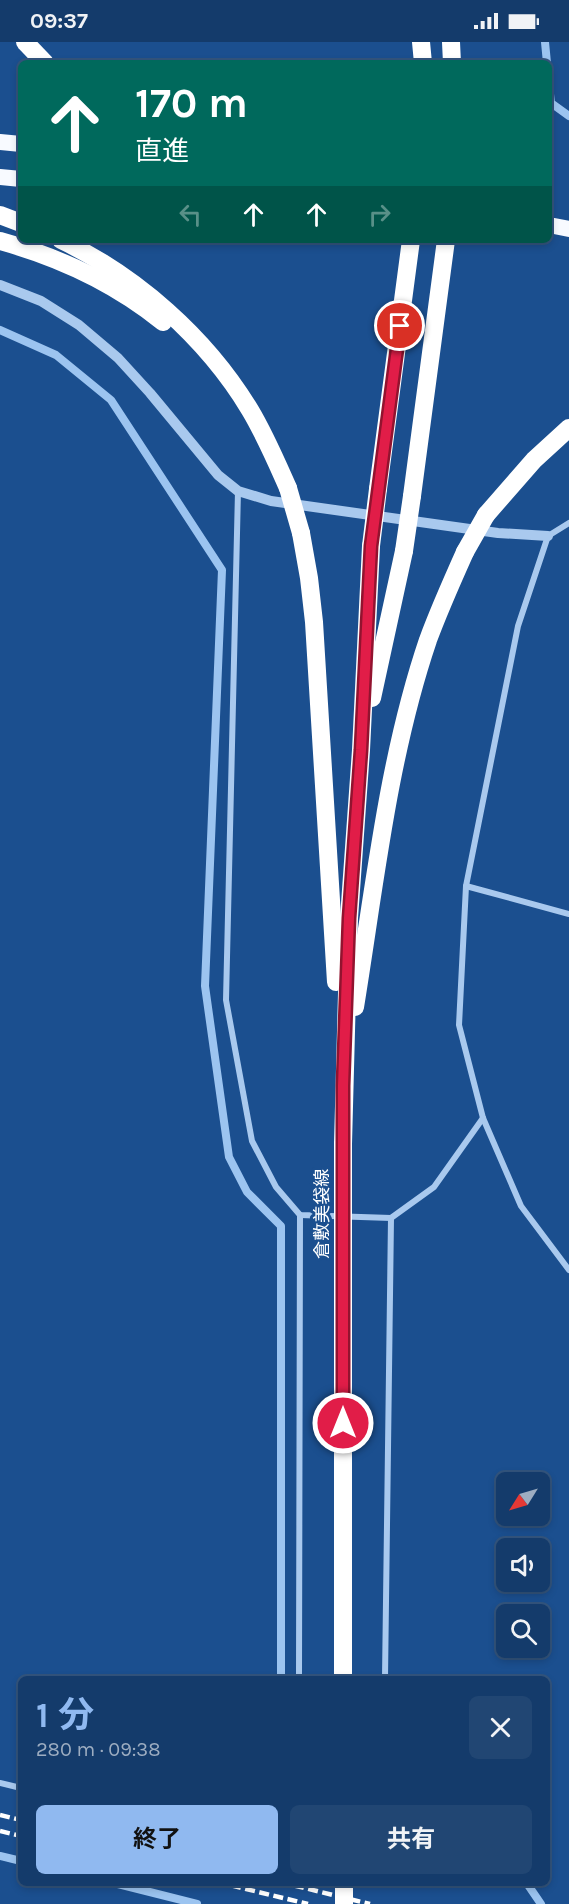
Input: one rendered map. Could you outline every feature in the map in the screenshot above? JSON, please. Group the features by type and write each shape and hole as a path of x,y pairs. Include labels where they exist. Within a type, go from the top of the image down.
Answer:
{"highway":[{"path":"26,42 42,60"},
{"path":"421,42 423,60"},
{"path":"450,42 452,60"},
{"path":"0,142 18,144"},
{"path":"0,177 18,179"},
{"path":"0,215 18,222"},
{"path":"552,227 569,229"},
{"path":"0,241 39,253 75,268 118,291 159,319 225,373"},
{"path":"67,243 118,273 158,303 197,341 225,373 249,408 288,488 301,533 314,622 343,1086"},
{"path":"361,750 371,546 410,248"},
{"path":"361,750 404,551 445,249"},
{"path":"343,1086 387,807 399,749 428,640 465,552 486,514 534,460 569,428"},
{"name":"倉敷美袋線","path":"343,1676 343,1086 349,918 361,750"},
{"path":"344,1886 344,1904"}],"street":[{"path":"0,285 41,301 79,326 118,358 218,476 238,491 271,501 498,533 548,536 569,523"},
{"path":"238,491 226,1000 252,1141 276,1187 300,1215 299,1676"},
{"path":"548,536 518,626 466,886 459,1025 483,1118 521,1206 569,1270"},
{"path":"466,886 569,914"},
{"path":"300,1215 391,1218 434,1187 483,1118"},
{"path":"385,1676 391,1218"},
{"path":"0,1783 18,1787"}],"waterway":[{"path":"545,42 547,60"},
{"path":"552,104 569,116"},
{"path":"0,330 56,355 111,400 222,570 205,986 229,1157 247,1192 281,1226 281,1676"},
{"path":"0,1856 18,1860"},
{"path":"126,1886 197,1904"},
{"path":"529,1886 541,1904"}],"railway":[{"path":"0,1815 18,1819"},
{"path":"0,1831 18,1835"},
{"path":"234,1886 308,1904"},
{"path":"296,1886 370,1904"}],"route":[{"path":"343,1423 343,1086 349,918 361,750 371,546 400,326"}]}
